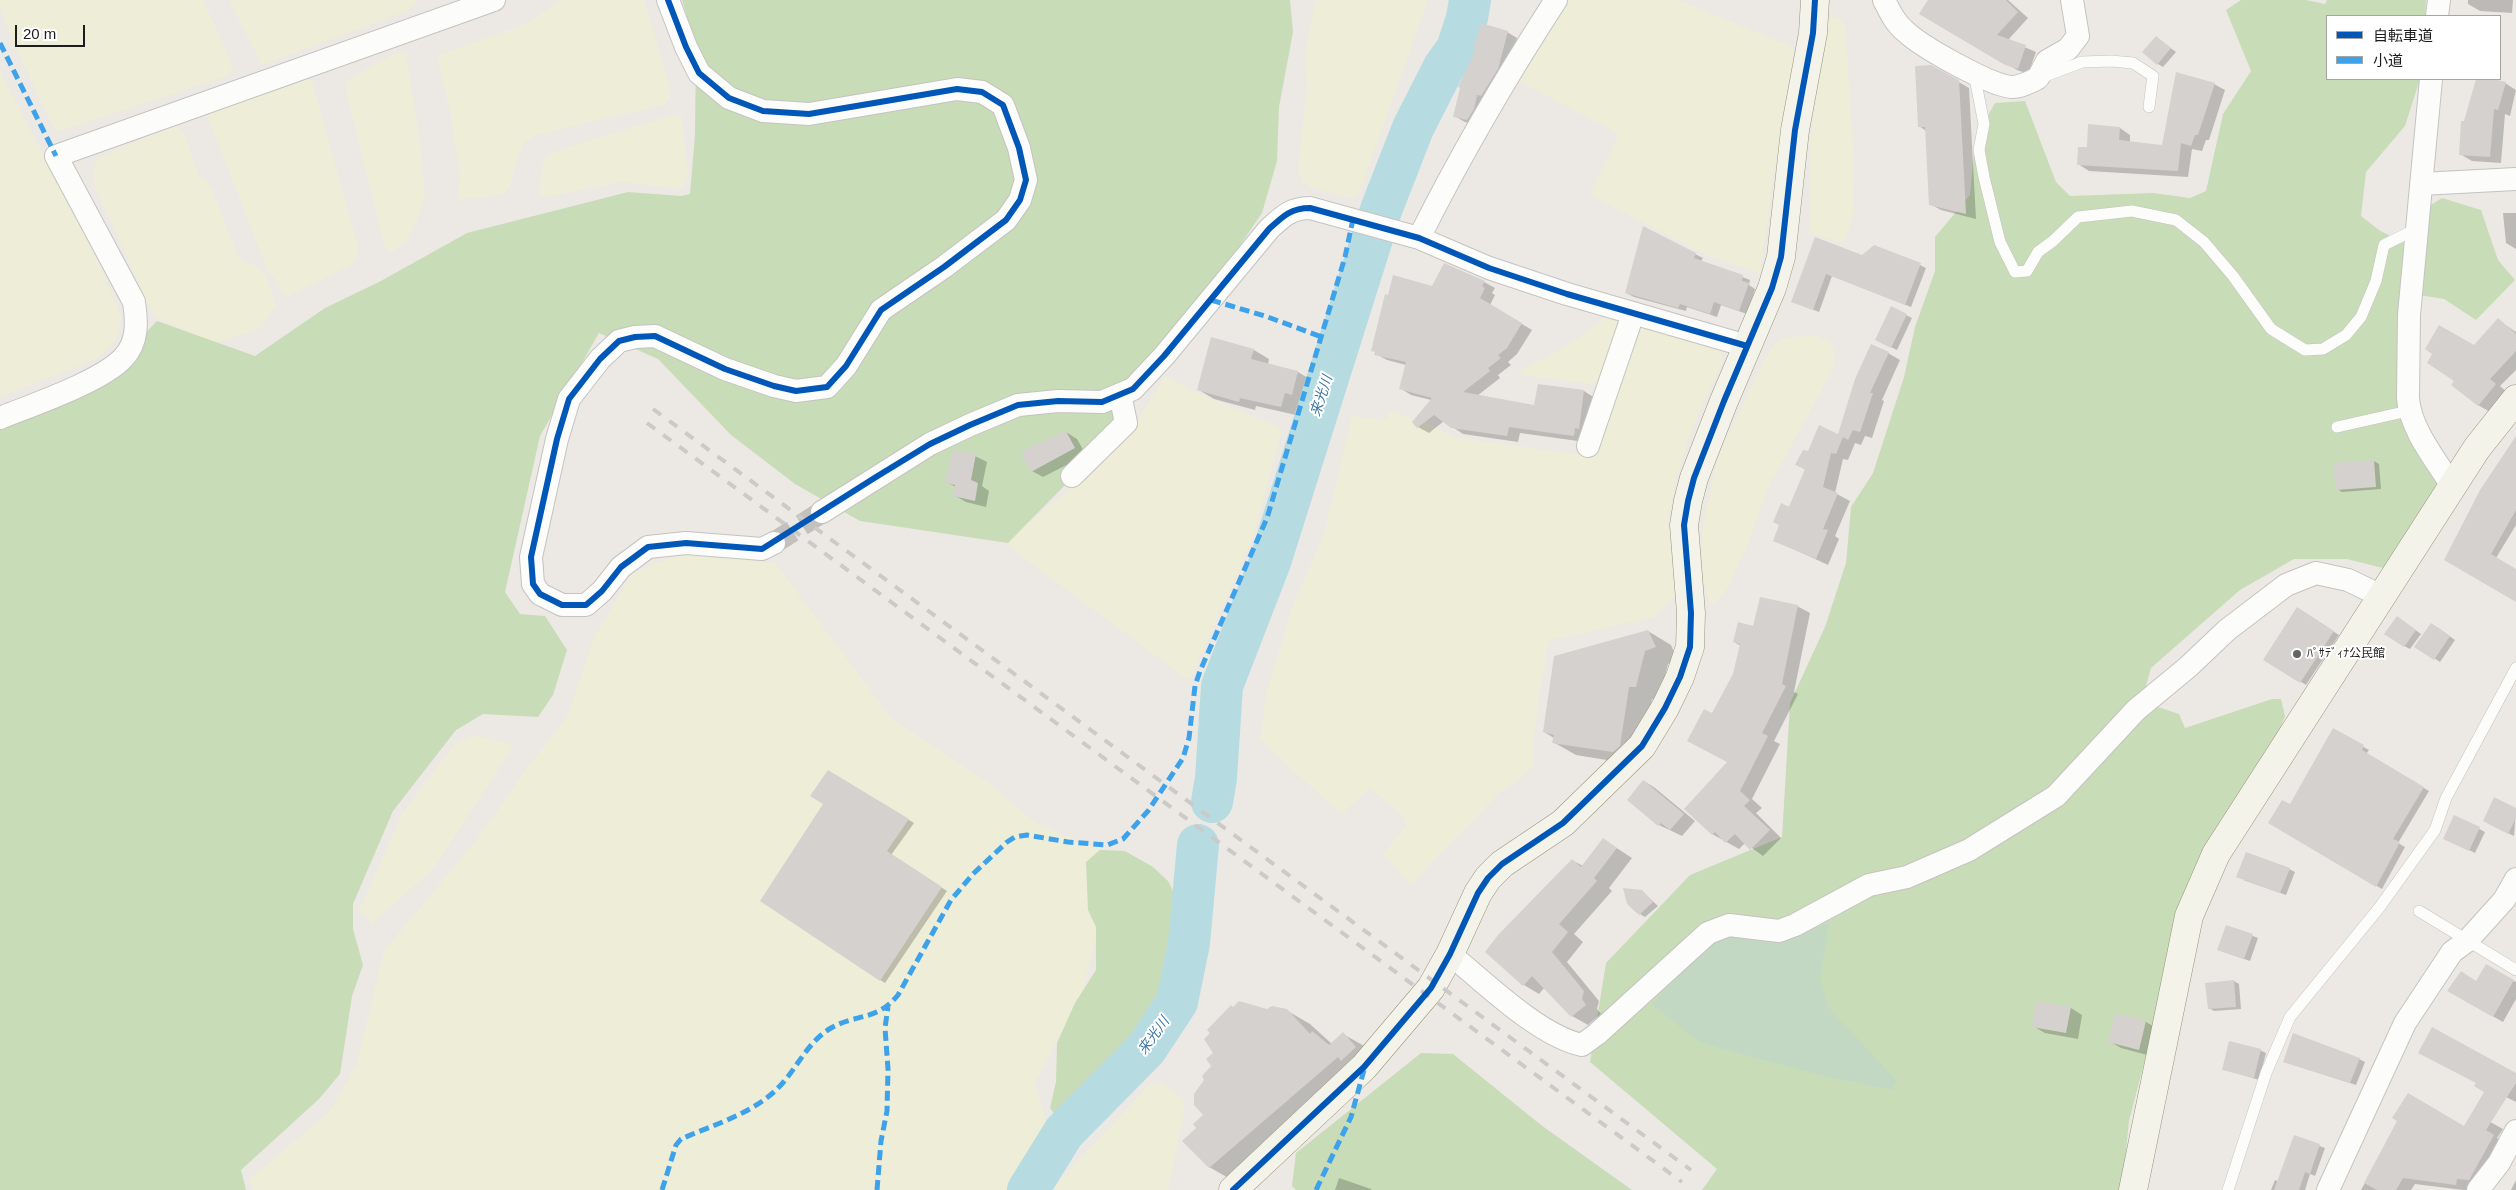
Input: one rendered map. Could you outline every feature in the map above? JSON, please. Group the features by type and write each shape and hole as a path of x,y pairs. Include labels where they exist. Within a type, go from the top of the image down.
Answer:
{"street":[{"path":"0,418 106,373 126,356 135,336 137,320 134,302 56,156 494,0"},
{"path":"668,0 686,48 700,73 730,98 763,111 809,114 957,89 982,92 1003,105 1019,148 1026,180 1020,200 1006,220 944,267 881,310 846,366 827,386 796,391 774,386 725,369 655,336 619,341 600,359 569,399 557,439 531,557 533,584 540,594 562,605 586,605 602,591 621,567 648,547 686,543 762,549 774,543"},
{"path":"1412,236 1444,187 1510,71 1556,0"},
{"path":"1233,1190 1364,1067 1431,988 1450,954 1478,893 1488,878 1502,864 1563,823 1642,746 1665,708 1680,677 1690,647 1691,613 1684,525 1688,500 1694,478 1772,288 1781,257 1795,130 1813,33 1815,0"},
{"path":"1884,0 1892,17 1906,32 1918,41 2001,85 2015,87 2038,78 2047,62 2068,49 2078,36 2072,0"},
{"path":"2438,15 2439,0"},
{"path":"2431,80 2409,315 2408,411 2452,486"},
{"path":"2421,184 2516,180"},
{"path":"822,512 930,444 1018,405 1058,401 1102,402 1132,389 1164,356 1270,228 1288,212 1296,208 1310,208 1412,236 1489,268 1633,314 1747,346"},
{"path":"1588,446 1633,314"},
{"path":"1072,476 1126,423 1120,394"},
{"path":"2134,1190 2189,916 2216,854 2236,820 2477,448 2516,400"},
{"path":"1450,954 1520,1012 1555,1035 1582,1045 1597,1034 1708,933 1729,925 1779,931 1795,925 1869,885 1907,877 1969,850 2056,796 2136,710 2188,667 2227,630 2286,585 2316,573 2348,580 2381,596"},
{"path":"2328,1190 2405,1023 2452,952 2467,941 2504,900 2516,879"},
{"path":"2478,1190 2499,1163 2516,1130"}],"lane":[{"path":"2038,78 2082,62 2133,63 2153,76 2149,107"},
{"path":"1974,72 1984,124 1979,150 1984,177 2000,242 2015,272 2027,271 2038,252 2053,241 2078,217 2132,212 2176,220 2204,242 2233,276 2271,329 2305,350 2323,349 2346,335 2361,317 2376,281 2384,245 2418,228"},
{"path":"2337,427 2408,411"},
{"path":"2228,1190 2266,1073 2290,1017 2380,908 2435,830 2446,798 2516,668"},
{"path":"2419,911 2516,970"}],"green space":[{"path":"0,0 203,0 229,57 232,69 227,76 61,131 54,128 14,44 0,8"},
{"path":"229,0 416,0 415,4 406,11 262,65"},
{"path":"560,0 644,0 670,89 670,99 665,104 534,136 524,143 516,161 510,187 506,192 458,200 460,176 450,112 438,60 440,55 528,23"},
{"path":"682,0 1290,0 1293,32 1279,107 1277,161 1262,213 1135,400 1126,423 1008,543 860,521 795,484 731,435 658,359 599,333 540,436 505,592 520,614 545,616 567,650 553,695 538,717 483,714 456,730 393,811 353,904 353,929 363,965 352,996 340,1074 319,1099 241,1170 246,1190 0,1190 0,424 106,373 157,321 255,356 325,308 379,282 467,233 628,192 681,196 690,194 695,134 696,47"},
{"path":"1315,0 1428,0 1360,190 1355,199 1313,188 1304,183 1298,171 1307,81 1305,55"},
{"path":"1568,0 1678,0 1792,47 1795,56 1774,172 1760,273 1704,254 1592,196 1591,192 1618,137 1616,132 1515,79 1518,70"},
{"path":"2241,0 2306,0 2325,4 2327,0 2426,0 2425,15 2326,15 2326,80 2420,80 2405,126 2366,172 2361,216 2379,230 2407,245 2429,206 2442,198 2481,210 2498,260 2515,280 2476,320 2444,299 2419,295 2401,393 2444,483 2387,569 2347,559 2294,559 2240,590 2151,668 2146,686 2158,707 2179,714 2185,728 2272,699 2281,699 2285,716 2273,748 2189,890 2129,1121 2122,1190 1702,1190 1717,1169 1590,1062 1606,963 1690,875 1782,837 1790,703 1825,627 1846,563 1851,507 1873,473 1904,377 1915,327 1935,271 1935,237 1970,195 1975,138 1995,103 2025,101 2056,182 2070,196 2153,193 2190,198 2206,191 2223,114 2251,71 2226,10"},
{"path":"1828,16 1838,18 1845,25 1854,159 1853,213 1847,236 1842,243 1809,233 1809,148"},
{"path":"406,52 420,144 425,198 419,216 406,241 395,250 389,251 384,245 345,85 348,80 394,54"},
{"path":"0,71 103,272 121,317 119,331 113,343 98,358 0,397"},
{"path":"308,79 312,81 358,247 356,258 352,265 289,296 282,294 274,277 268,271 208,118 210,113"},
{"path":"676,114 682,118 688,175 681,189 621,182 550,196 542,195 539,191 544,159 551,153"},
{"path":"175,126 184,133 198,175 205,180 212,190 239,259 257,267 265,275 276,304 261,328 209,345 182,328 154,317 93,182 94,167 99,157"},
{"path":"1604,314 1623,319 1600,385 1520,375 1522,369 1553,354 1577,339 1601,321"},
{"path":"1641,325 1720,347 1722,362 1689,435 1675,483 1668,520 1675,596 1654,617 1551,640 1548,645 1534,736 1534,765 1519,780 1500,792 1411,884 1383,854 1407,825 1402,814 1370,788 1341,814 1260,738 1267,691 1294,602 1323,538 1352,416 1386,420 1390,411 1437,428 1456,438 1593,456 1637,330"},
{"path":"1816,335 1830,343 1835,352 1834,367 1768,487 1748,543 1727,589 1713,604 1709,603 1702,569 1703,524 1719,455 1763,362 1775,344 1783,338"},
{"path":"1165,376 1193,391 1282,429 1253,537 1190,679 1186,678 1012,549 1008,543 1020,529 1098,466 1139,418"},
{"path":"685,555 775,563 891,718 987,782 1038,825 1100,850 1096,937 1082,993 1035,1083 1048,1127 1012,1190 253,1190 249,1180 331,1110 356,1066 384,951 480,836 530,764 567,717 595,636 633,573 659,562"},
{"path":"473,735 514,745 433,869 372,923 359,911 402,814 455,744"},
{"path":"1100,850 1125,851 1153,867 1168,881 1183,910 1171,974 1159,1009 1125,1052 1063,1117 1057,1118 1050,1108 1056,1082 1057,1043 1075,1003 1096,970 1096,927 1088,910 1086,862"},
{"path":"1829,922 1820,979 1828,1007 1897,1081 1892,1090 1820,1075 1698,1041 1652,1004 1700,952 1730,935 1772,943 1774,939 1787,941"},
{"path":"1421,1053 1453,1054 1541,1125 1632,1190 1296,1190 1292,1186 1296,1153"},
{"path":"1151,1083 1164,1084 1183,1099 1184,1113 1168,1190 1055,1190 1061,1179"}],"building":[{"path":"1928,0 2006,0 2018,12 1997,35 2026,45 2018,69 2005,65 1919,14"},
{"path":"1481,23 1508,31 1498,69 1481,96 1477,95 1474,109 1467,120 1453,117 1460,88 1458,87 1475,51 1473,50"},
{"path":"2156,36 2171,48 2157,65 2142,52"},
{"path":"1931,65 1959,80 1966,214 1929,205 1925,127 1918,127 1915,66"},
{"path":"2176,72 2215,83 2198,135 2195,135 2191,146 2181,143 2178,171 2077,165 2078,147 2087,147 2088,124 2120,127 2119,140 2162,145"},
{"path":"2476,80 2506,82 2498,110 2494,109 2490,157 2459,155 2461,121 2464,121"},
{"path":"1643,226 1696,253 1694,258 1743,275 1742,281 1749,283 1739,311 1714,302 1710,314 1680,304 1678,308 1625,293"},
{"path":"1815,237 1862,255 1874,245 1921,263 1905,305 1826,274 1813,310 1791,302"},
{"path":"1444,263 1485,281 1482,286 1485,288 1480,298 1522,323 1507,348 1498,355 1501,358 1488,368 1490,371 1463,392 1534,405 1538,384 1584,390 1579,429 1575,428 1574,436 1509,427 1507,436 1451,428 1434,415 1417,428 1412,422 1432,398 1399,389 1406,362 1374,355 1375,352 1371,351 1385,294 1388,295 1393,275 1432,286"},
{"path":"1891,306 1907,314 1891,348 1875,340"},
{"path":"2498,318 2516,334 2516,351 2490,379 2496,384 2478,406 2451,385 2454,381 2427,363 2432,354 2425,349 2439,325 2474,345"},
{"path":"1211,337 1254,349 1251,359 1298,371 1292,395 1285,393 1281,407 1240,398 1239,402 1197,390"},
{"path":"1871,344 1889,352 1870,393 1873,393 1860,432 1853,430 1848,440 1843,437 1836,454 1831,453 1823,487 1838,493 1823,529 1828,530 1816,559 1773,541 1779,525 1773,522 1781,503 1789,507 1805,469 1795,465 1803,450 1808,451 1819,425 1838,434 1855,379"},
{"path":"1066,431 1075,448 1031,472 1021,451"},
{"path":"2516,436 2516,510 2491,554 2516,569 2516,602 2444,560 2480,490"},
{"path":"953,450 976,454 971,480 978,483 975,501 953,496 955,485 945,483"},
{"path":"2374,460 2376,487 2336,490 2333,463"},
{"path":"1760,597 1798,605 1782,684 1786,686 1762,733 1768,736 1740,791 1750,800 1744,806 1770,830 1750,850 1735,834 1725,843 1715,832 1712,835 1684,809 1727,762 1687,741 1704,709 1712,713 1733,674 1740,644 1733,642 1738,622 1753,626"},
{"path":"2297,607 2334,631 2300,683 2263,660"},
{"path":"2397,616 2416,630 2404,647 2384,634"},
{"path":"2431,623 2450,636 2434,660 2414,647"},
{"path":"1648,630 1656,647 1645,651 1636,687 1629,687 1620,746 1613,752 1552,743 1554,735 1543,732 1554,656"},
{"path":"2333,728 2364,745 2362,750 2424,787 2393,839 2400,842 2376,887 2268,823 2282,800 2290,804"},
{"path":"828,770 909,819 887,851 942,887 880,981 760,901 823,804 810,796"},
{"path":"1643,780 1684,814 1670,830 1661,823 1658,826 1627,800"},
{"path":"2494,797 2516,808 2516,818 2508,834 2483,821"},
{"path":"2454,815 2480,827 2469,851 2443,839"},
{"path":"1603,838 1617,848 1594,878 1597,881 1559,924 1568,932 1552,952 1584,991 1582,999 1586,1005 1571,1017 1532,976 1523,986 1485,952 1498,935 1572,859 1581,867"},
{"path":"2246,852 2290,868 2280,893 2236,877"},
{"path":"1623,888 1642,890 1653,902 1639,915 1627,904"},
{"path":"2226,925 2253,934 2244,959 2217,950"},
{"path":"2486,964 2514,980 2493,1017 2447,991 2461,971 2476,981"},
{"path":"2234,980 2236,1007 2208,1009 2205,983"},
{"path":"1239,1001 1267,1009 1272,1006 1287,1009 1310,1034 1312,1031 1329,1045 1343,1032 1356,1047 1341,1061 1338,1057 1209,1168 1182,1141 1196,1128 1193,1124 1203,1115 1194,1105 1194,1094 1204,1080 1202,1076 1211,1066 1206,1059 1213,1053 1204,1039 1210,1033 1207,1030 1231,1005 1233,1007"},
{"path":"2036,1001 2071,1007 2066,1033 2032,1027"},
{"path":"2115,1013 2146,1021 2139,1050 2108,1042"},
{"path":"2432,1027 2516,1073 2516,1083 2486,1130 2494,1135 2469,1180 2457,1179 2456,1185 2403,1178 2396,1190 2377,1190 2364,1183 2397,1121 2392,1118 2408,1093 2464,1126 2484,1092 2474,1086 2476,1083 2418,1053"},
{"path":"2293,1033 2360,1058 2350,1083 2283,1062"},
{"path":"2229,1041 2261,1049 2254,1078 2222,1070"},
{"path":"2294,1135 2320,1144 2310,1174 2305,1172 2299,1190 2274,1190"}],"waterway":[{"name":"来光川","path":"1212,802 1216,778 1222,686 1270,562 1381,210 1413,128 1444,67 1457,49 1467,18 1470,0"},
{"name":"来光川","path":"1028,1190 1064,1132 1146,1049 1177,1002 1189,943 1198,845"}],"tunnel":[{"path":"774,543 822,512"}],"railway":[{"path":"653,409 1691,1170"},
{"path":"647,423 1682,1182"}],"marked path":[{"path":"0,43 56,156"},
{"path":"662,1190 676,1145 681,1139 732,1118 757,1105 785,1081 809,1048 823,1034 840,1024 882,1009 898,995 951,900 973,874 1007,842 1015,837 1027,835 1068,842 1107,845 1123,839 1148,811 1183,758 1189,738 1195,686 1200,671 1267,518 1345,257 1353,219"},
{"path":"1211,300 1265,316 1322,337"},
{"path":"877,1190 881,1141 887,1111 888,1069 885,1028 888,1007"},
{"path":"1316,1190 1351,1117 1364,1070"}],"cycle path":[{"path":"668,0 686,47 699,73 729,98 763,111 809,114 957,89 982,92 1003,105 1019,148 1026,180 1020,200 1006,220 944,267 881,310 846,366 827,387 796,391 774,386 725,369 655,336 635,337 619,341 600,359 569,399 557,439 531,557 533,584 540,594 562,605 586,605 602,591 621,567 648,547 686,543 762,549 930,444 1018,405 1058,401 1102,402 1133,389 1164,356 1269,229 1283,217 1298,209 1310,208 1419,238 1489,268 1567,294 1747,346"},
{"path":"1233,1190 1364,1067 1431,988 1450,954 1478,893 1488,878 1502,864 1563,823 1642,746 1665,708 1680,677 1690,647 1691,613 1684,525 1688,501 1694,478 1724,401 1772,288 1781,257 1795,130 1813,33 1815,0"}],"place":[{"name":"ﾊﾟｻﾃﾞｨﾅ公民館","path":"2297,654"}]}
